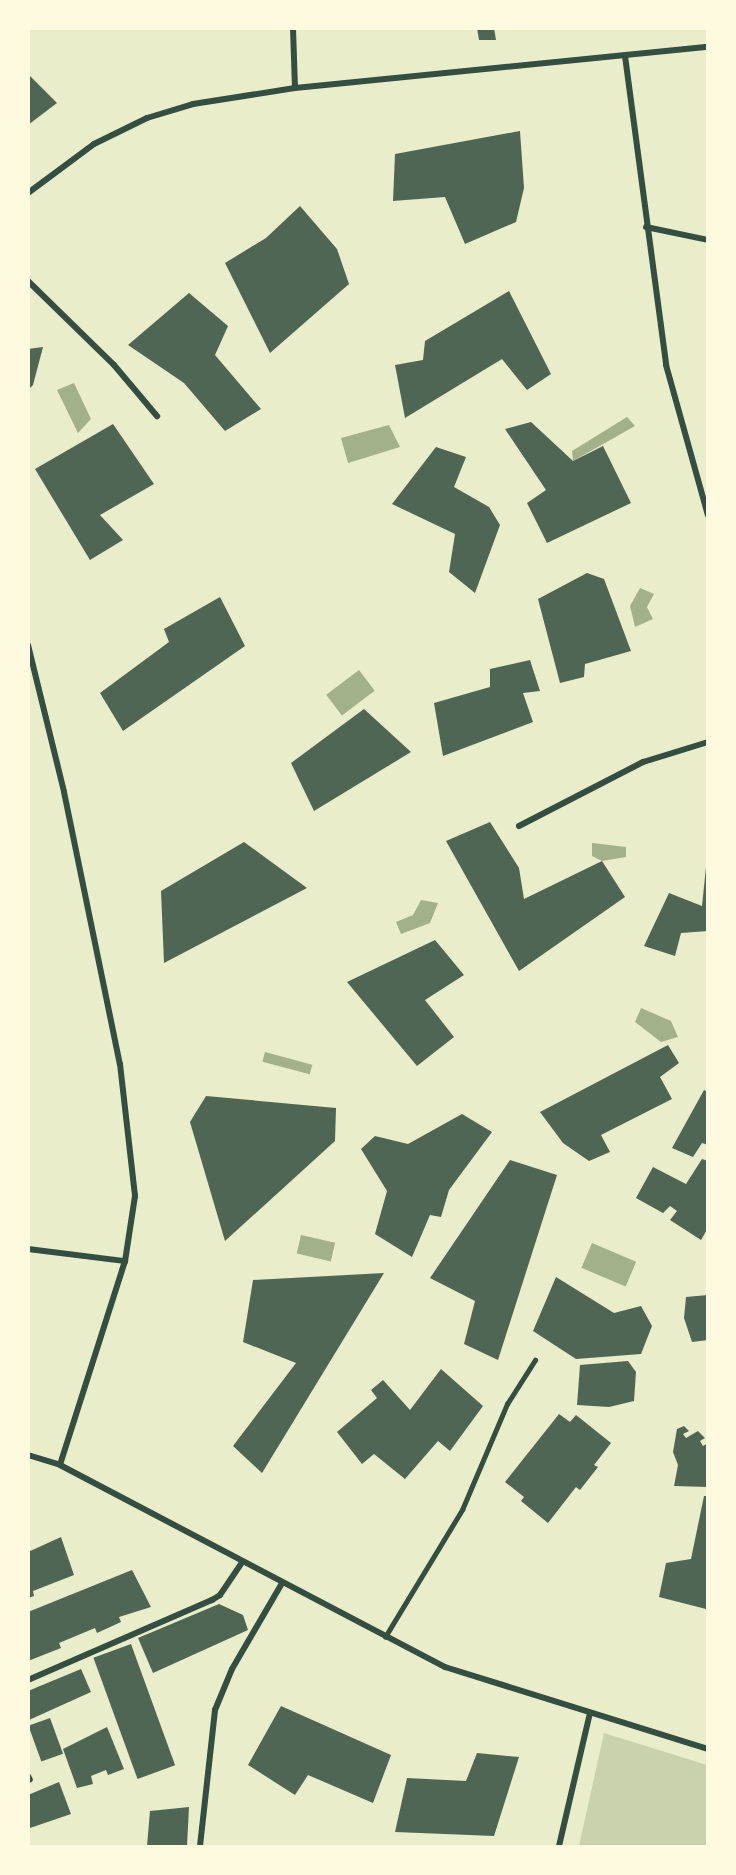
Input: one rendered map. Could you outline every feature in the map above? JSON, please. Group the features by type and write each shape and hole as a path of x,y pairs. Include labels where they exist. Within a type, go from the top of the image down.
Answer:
{"street":[{"path":"293,28 295,88"},
{"path":"28,193 94,144 147,118 203,102 295,88 708,46"},
{"path":"625,56 666,365 708,516"},
{"path":"646,227 708,240"},
{"path":"28,280 114,365 157,416"},
{"path":"28,645 64,792 120,1064 135,1196 125,1261 60,1465"},
{"path":"519,826 643,762 708,742"},
{"path":"28,1249 125,1261"},
{"path":"28,1455 60,1465 385,1637 470,1676 708,1749"},
{"path":"28,1680 212,1600 220,1595 242,1562"},
{"path":"200,1846 215,1710 232,1669 282,1583"},
{"path":"559,1846 590,1713"}],"lane":[{"path":"385,1637 462,1510 507,1404 535,1360"}],"shaded area":[{"path":"74,383 91,419 78,433 57,390"},
{"path":"627,417 635,426 573,461 572,451"},
{"path":"389,425 400,447 348,463 341,438"},
{"path":"640,588 654,594 647,607 653,619 635,627 630,606"},
{"path":"359,670 375,691 342,715 326,695"},
{"path":"592,843 626,847 626,857 602,861 592,856"},
{"path":"421,900 438,903 430,923 401,934 396,922 413,915"},
{"path":"641,1008 671,1021 678,1037 661,1042 635,1022"},
{"path":"265,1052 312,1065 310,1074 262,1062"},
{"path":"301,1235 335,1243 331,1261 297,1254"},
{"path":"592,1243 636,1262 626,1287 581,1268"},
{"path":"604,1733 707,1765 707,1846 579,1846"}],"building":[{"path":"477,28 494,28 496,40 479,40"},
{"path":"28,74 57,103 28,125"},
{"path":"520,131 524,188 516,222 465,244 445,197 393,201 395,154"},
{"path":"300,206 337,249 349,284 270,353 225,263 266,238"},
{"path":"509,291 551,374 527,390 502,359 405,418 395,365 423,360 425,341"},
{"path":"189,293 228,326 215,355 261,409 225,431 184,383 128,345"},
{"path":"43,347 33,385 28,390 28,349"},
{"path":"531,422 573,461 603,446 631,503 547,543 527,503 546,490 505,429"},
{"path":"113,424 154,484 100,515 123,540 90,560 35,469"},
{"path":"436,447 466,457 454,487 489,507 500,525 475,593 449,572 455,534 392,504"},
{"path":"587,573 604,579 631,651 585,664 584,677 560,683 538,599"},
{"path":"220,597 245,646 123,731 100,693 169,642 164,629"},
{"path":"530,660 540,691 523,693 533,722 443,756 434,703 490,687 490,669"},
{"path":"364,709 411,752 314,811 291,763"},
{"path":"490,822 519,868 524,899 602,861 625,897 519,971 446,841"},
{"path":"244,842 307,888 164,963 161,891"},
{"path":"706,867 708,931 681,933 675,956 644,946 669,893 702,906"},
{"path":"435,940 464,975 425,1000 454,1037 417,1066 347,982"},
{"path":"668,1045 679,1063 660,1077 672,1099 601,1135 610,1152 589,1161 563,1143 540,1112"},
{"path":"704,1090 708,1092 708,1145 702,1143 693,1157 672,1148"},
{"path":"206,1096 336,1108 335,1141 225,1241 190,1122"},
{"path":"462,1114 492,1132 449,1190 441,1217 430,1215 412,1257 375,1234 387,1191 361,1149 375,1136 408,1144"},
{"path":"702,1159 708,1161 708,1228 701,1240 670,1220 677,1211 670,1206 663,1213 636,1198 653,1167 686,1184"},
{"path":"510,1160 557,1175 498,1360 464,1344 475,1301 430,1278"},
{"path":"384,1273 262,1473 233,1446 296,1363 243,1342 253,1280"},
{"path":"556,1277 614,1313 641,1306 652,1326 641,1354 576,1359 533,1331"},
{"path":"708,1295 708,1340 692,1342 684,1318 686,1297"},
{"path":"628,1361 636,1372 634,1401 609,1407 577,1405 580,1365"},
{"path":"441,1369 483,1406 450,1451 438,1441 405,1479 374,1454 362,1464 337,1432 377,1398 371,1390 383,1380 410,1410"},
{"path":"559,1414 570,1422 576,1415 611,1443 594,1465 598,1467 580,1490 576,1487 548,1523 521,1501 524,1497 505,1482"},
{"path":"684,1426 689,1431 683,1434 686,1438 698,1431 705,1438 700,1441 703,1446 708,1443 708,1487 674,1486 678,1465 673,1452 677,1429"},
{"path":"704,1496 708,1496 706,1609 659,1597 666,1563 691,1559"},
{"path":"61,1537 74,1575 33,1591 34,1596 28,1598 28,1552"},
{"path":"132,1570 151,1607 119,1617 121,1622 97,1633 95,1628 59,1643 61,1648 28,1661 28,1612"},
{"path":"219,1604 243,1615 248,1630 153,1673 138,1638"},
{"path":"131,1644 175,1765 138,1779 93,1658"},
{"path":"81,1669 91,1692 29,1720 28,1691"},
{"path":"281,1706 391,1755 373,1803 308,1775 295,1795 248,1765"},
{"path":"50,1718 63,1754 41,1762 28,1726"},
{"path":"107,1727 124,1769 108,1775 106,1770 91,1776 93,1784 77,1788 63,1749"},
{"path":"477,1753 519,1757 494,1836 395,1832 407,1778 466,1781"},
{"path":"59,1782 71,1814 30,1828 28,1795"},
{"path":"189,1807 187,1846 147,1846 150,1811"}]}
